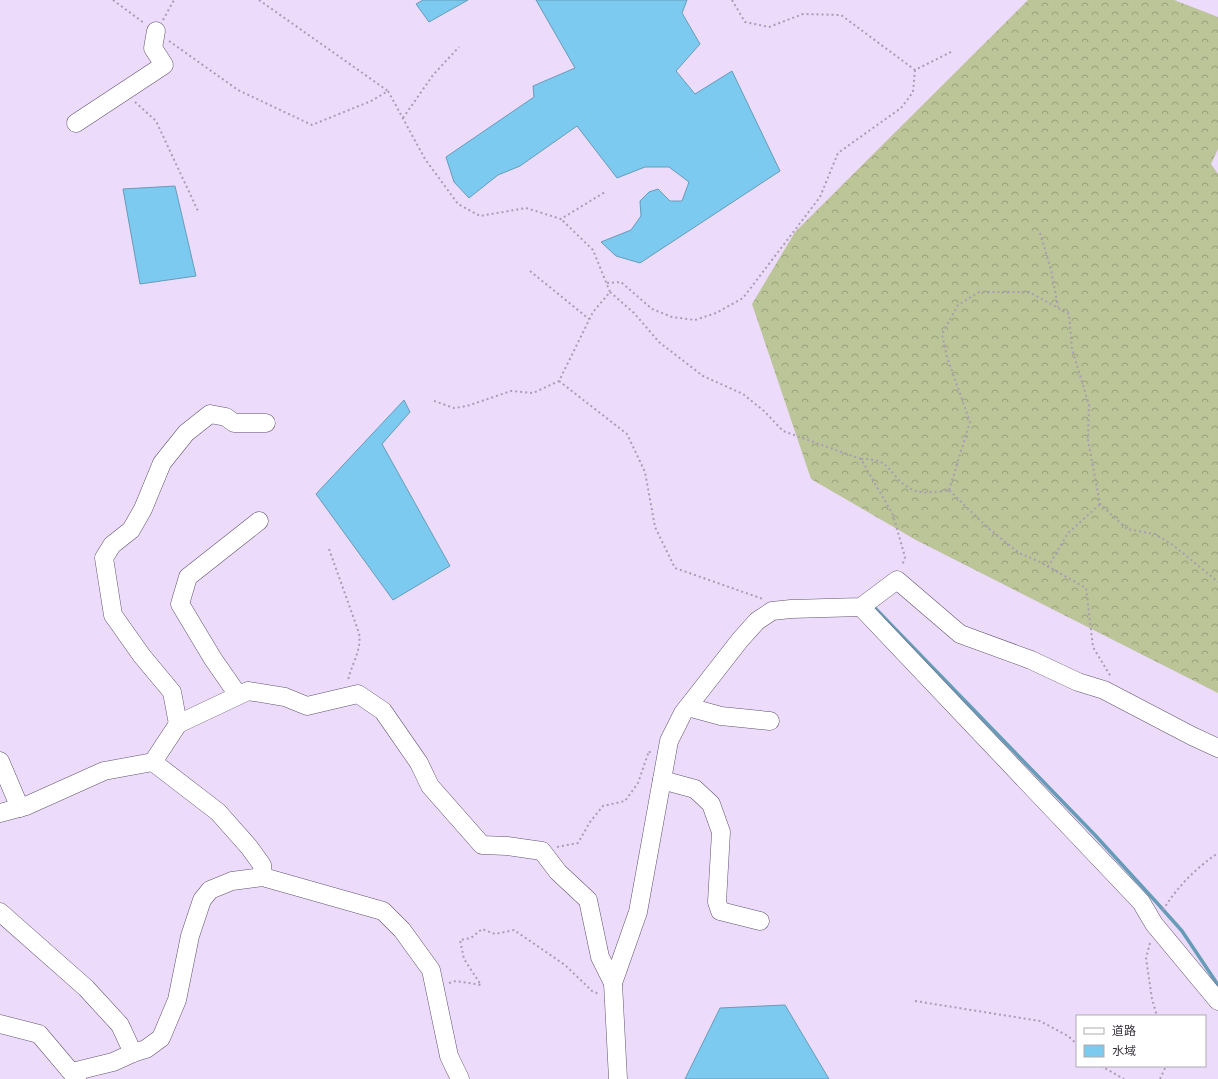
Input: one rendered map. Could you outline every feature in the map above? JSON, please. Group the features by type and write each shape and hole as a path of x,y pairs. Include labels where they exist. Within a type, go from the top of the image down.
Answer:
{"street":[{"path":"76,123 164,65 153,48 156,31"},
{"path":"178,724 172,692 142,656 113,614 104,558 112,545 131,530 143,510 162,463 186,433 210,414 226,417 234,423 266,423"},
{"path":"238,695 213,659 180,604 188,577 259,521"},
{"path":"613,987 638,912 669,741 688,707 740,640 757,622 772,611 791,609 861,608 897,580 960,634 1031,660 1078,682 1104,690 1218,748"},
{"path":"861,608 1141,902 1154,924 1218,1002"},
{"path":"0,813 20,808 104,771 153,762 178,724 248,691 286,697 307,706 358,694 383,711 419,763 430,786 482,845 507,846 542,851 558,872 588,900 600,957 613,987 618,1079"},
{"path":"688,707 721,716 770,721"},
{"path":"0,762 20,808"},
{"path":"153,762 218,812 249,847 262,865 263,877"},
{"path":"663,776 695,789 712,804 721,832 717,902 720,911 760,921"},
{"path":"0,1024 39,1034 75,1076 146,1049 161,1038 170,1020 177,1000 190,936 202,900 210,890 232,881 263,877 383,911 402,930 431,970 449,1056 460,1079"},
{"path":"0,912 86,988 120,1026 133,1053"}],"path":[{"path":"113,0 238,90 312,125 371,101 388,91"},
{"path":"156,31 174,0"},
{"path":"259,0 388,91 425,159 458,204 480,216 526,208 561,220 593,250 610,292 634,312 659,342 703,376 743,394 764,411 783,431 861,459 874,458 888,467 909,489 928,493 949,490"},
{"path":"732,0 745,22 769,27 803,14 841,15 915,70"},
{"path":"403,118 433,75 459,47"},
{"path":"915,70 951,52"},
{"path":"607,283 621,282 652,309 672,317 695,320 716,313 743,298 820,197 838,153 901,108 913,92 915,70"},
{"path":"124,92 156,121 198,210"},
{"path":"561,220 605,192"},
{"path":"1040,233 1051,270 1058,307"},
{"path":"530,271 589,319"},
{"path":"434,401 454,408 474,404 511,391 532,393 559,381 593,312 610,292"},
{"path":"949,490 970,422 946,357 942,334 958,306 979,292 1029,292 1069,314 1072,349 1089,405 1088,440 1100,504 1127,529 1155,534 1172,545 1218,582"},
{"path":"559,381 627,434 645,472 655,527 675,568 770,602"},
{"path":"861,459 893,516 905,557 897,580"},
{"path":"949,490 988,528 1018,553 1048,567 1086,588 1093,647 1114,682 1104,690"},
{"path":"1048,567 1068,534 1100,504"},
{"path":"329,549 359,633 360,642 357,656 348,679 348,696"},
{"path":"542,851 578,843 590,822 603,806 625,801 638,783 649,751 663,776"},
{"path":"1157,1015 1152,999 1146,958 1154,924 1175,891 1209,860 1218,854"},
{"path":"434,987 456,981 481,985 464,959 460,940 471,938 482,929 495,934 514,930 565,965 592,991 603,995 613,987"},
{"path":"915,1001 1040,1021 1068,1036 1076,1043"},
{"path":"1102,1067 1124,1079"},
{"path":"1160,1079 1166,1067"}],"green space":[{"path":"1028,0 1174,0 1218,17 1218,149 1211,164 1218,174 1218,693 916,540 811,479 752,304 795,232"}],"water":[{"path":"423,0 468,0 429,22 416,4"},
{"path":"536,0 687,0 682,13 700,44 676,71 695,94 732,71 780,171 640,263 616,256 601,242 631,230 641,216 640,201 649,192 658,189 670,201 682,201 689,182 669,167 645,167 617,178 577,126 520,166 498,175 469,198 454,182 446,157 534,97 533,86 575,68"},
{"path":"175,186 196,276 140,284 123,189"},
{"path":"404,400 410,412 382,444 450,566 393,600 316,494"},
{"path":"785,1005 829,1079 685,1079 720,1008"}],"waterway":[{"path":"872,605 1094,834 1158,904 1182,931 1218,985"}]}
